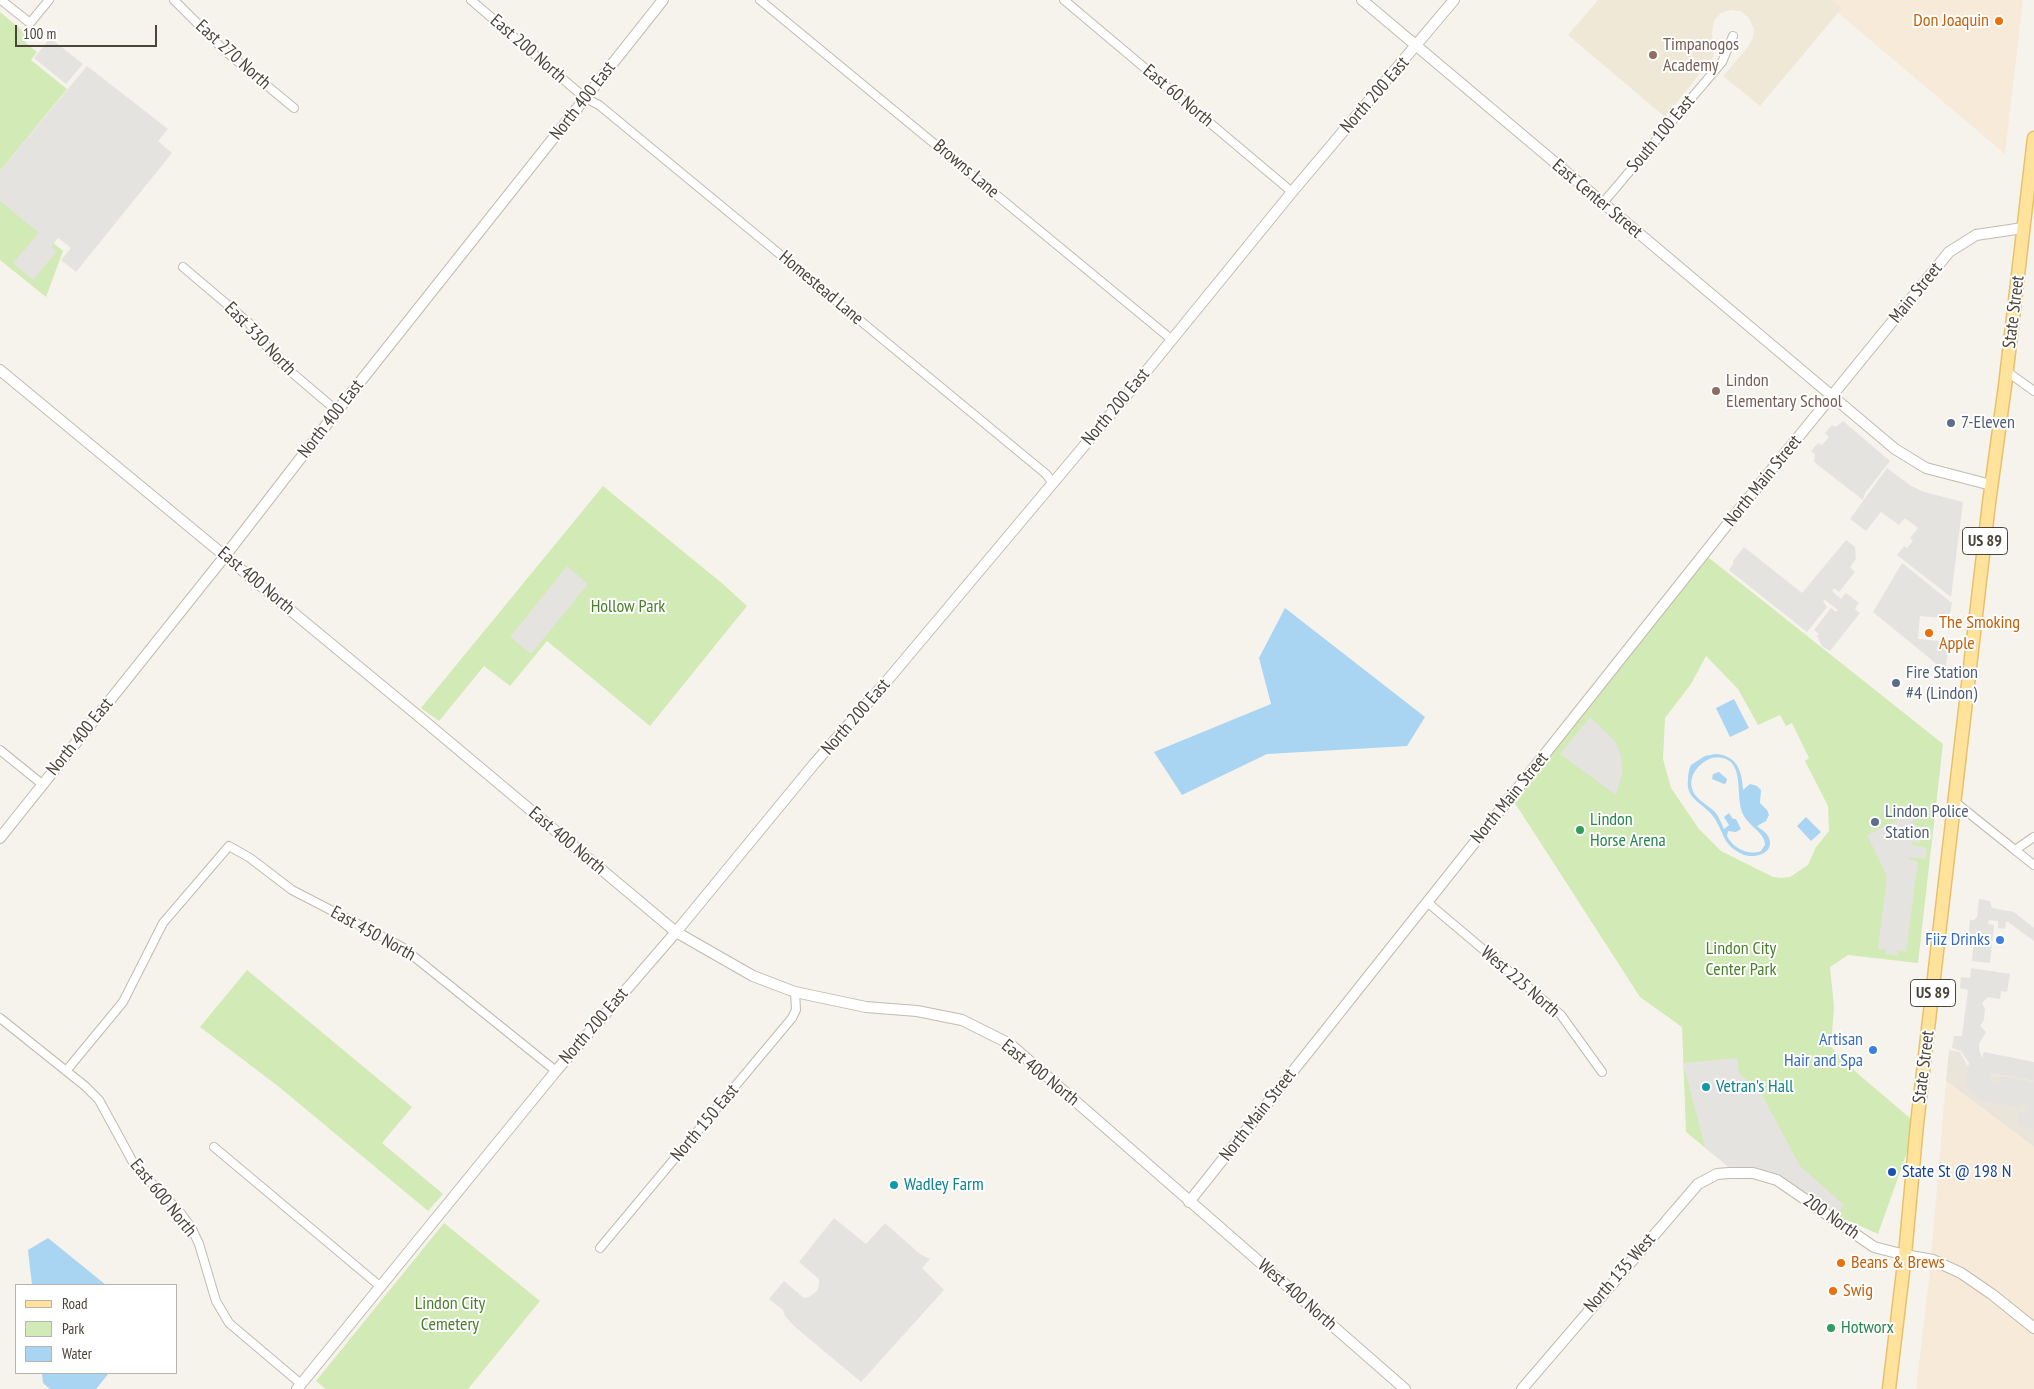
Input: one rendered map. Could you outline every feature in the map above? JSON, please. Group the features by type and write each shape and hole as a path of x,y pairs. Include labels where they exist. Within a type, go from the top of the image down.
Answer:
{"main road":[{"name":"State Street","path":"1889,1389 1917,1124 1978,597 2034,138"}],"street":[{"path":"1,0 30,23 48,0"},
{"name":"East 270 North","path":"174,0 225,51 294,108"},
{"name":"East 200 North","path":"471,0 586,98"},
{"name":"North 400 East","path":"0,838 663,0"},
{"name":"Browns Lane","path":"760,0 1171,339"},
{"name":"East 60 North","path":"1064,0 1292,192"},
{"name":"East Center Street","path":"1362,0 1895,449 1926,468 1991,485"},
{"name":"North 200 East","path":"301,1387 556,1070 676,932 814,764 886,682 1052,482 1132,390 1171,339 1292,192 1454,0"},
{"name":"South 100 East","path":"1602,204 1722,62 1733,36"},
{"name":"Homestead Lane","path":"586,98 607,112 1038,468 1052,482"},
{"name":"Main Street","path":"1833,396 1949,252 1976,235 2024,228"},
{"name":"East 330 North","path":"184,267 249,323 276,359 337,411"},
{"name":"East 400 North","path":"0,370 676,932 754,976 795,992 866,1007 917,1011 962,1020 1010,1044 1120,1139 1189,1202"},
{"path":"2006,372 2034,391"},
{"name":"North Main Street","path":"1189,1202 1738,511 1833,396"},
{"path":"0,750 42,784"},
{"path":"1955,802 2034,865"},
{"path":"2015,850 2034,837"},
{"name":"East 450 North","path":"66,1071 122,1002 163,923 229,846 250,858 292,890 402,947 556,1070"},
{"name":"West 225 North","path":"1426,902 1561,1015 1602,1072"},
{"name":"North 150 East","path":"600,1248 792,1018 796,1010 795,992"},
{"name":"East 600 North","path":"0,1018 99,1100 135,1166 178,1211 191,1228 199,1244 216,1301 229,1323 301,1387"},
{"path":"214,1147 380,1287"},
{"name":"200 North","path":"1729,1173 1753,1173 1777,1180 1874,1247 1904,1256 1933,1260 1961,1273 1994,1295 2034,1328"},
{"name":"North 135 West","path":"1522,1389 1698,1184 1717,1174 1729,1173"},
{"name":"West 400 North","path":"1189,1202 1405,1389"}],"shaded area":[{"name":"Timpanogos Academy","path":"1598,0 1832,0 1842,8 1760,106 1723,76 1748,47 1753,38 1754,29 1749,18 1741,11 1731,10 1721,13 1714,21 1712,33 1714,52 1712,59 1665,117 1568,35"},
{"path":"1823,0 2023,0 2005,154"},
{"path":"50,38 83,64 66,84 34,58"},
{"path":"87,66 168,129 158,141 172,153 76,272 61,260 71,248 58,238 51,247 57,251 33,280 13,263 39,233 0,201 0,171"},
{"path":"1843,421 1890,461 1865,493 1863,500 1814,462 1815,454 1811,451 1818,443 1822,445 1829,437 1825,433 1832,425 1836,427"},
{"path":"1887,468 1911,486 1924,492 1963,502 1951,597 1897,555 1904,546 1907,548 1913,541 1910,538 1918,528 1905,518 1899,525 1881,512 1866,531 1850,519"},
{"path":"1846,540 1855,547 1856,559 1850,567 1855,572 1839,592 1834,588 1832,591 1841,599 1846,593 1859,603 1855,609 1860,613 1830,651 1822,646 1817,636 1819,634 1814,630 1831,608 1836,612 1838,610 1825,600 1823,601 1827,607 1807,632 1729,570 1733,561 1744,547 1802,593"},
{"path":"1902,563 1952,603 1949,619 1920,616 1918,639 1949,642 1946,666 1940,664 1939,666 1873,612"},
{"path":"567,566 588,584 531,654 510,637"},
{"path":"1590,717 1615,741 1621,755 1622,774 1616,795 1560,754"},
{"path":"1899,813 1913,815 1913,825 1922,827 1920,843 1912,842 1911,845 1927,848 1926,859 1911,857 1909,859 1918,862 1906,952 1898,951 1898,956 1886,954 1886,950 1878,949 1887,876 1867,835 1898,820"},
{"path":"1979,899 1990,901 1992,908 2014,912 2034,928 2034,941 2008,922 2006,922 2005,929 1998,928 1998,921 1989,920 1988,924 1994,925 1990,963 1972,961 1974,938 1969,933 1970,920 1974,920 1977,917"},
{"path":"1971,968 2010,974 2007,992 2001,991 2000,999 1988,997 1982,1003 1985,1009 1984,1020 1980,1026 1986,1032 1979,1044 1979,1050 1982,1058 1984,1052 2034,1062 2034,1081 1991,1073 1989,1076 1995,1084 1999,1082 2000,1076 2034,1083 2034,1129 2017,1126 2020,1112 2029,1112 2023,1101 2021,1108 1978,1100 1968,1089 1966,1080 1969,1063 1961,1051 1952,1048 1954,1036 1962,1036 1968,990 1960,988 1961,977 1970,978"},
{"path":"1949,1050 1960,1052 1967,1065 1991,1073 2034,1081 2034,1147 1946,1081"},
{"path":"1737,1058 1739,1073 1761,1093 1800,1166 1844,1205 1836,1215 1777,1174 1757,1168 1730,1168 1705,1147 1683,1063"},
{"path":"1946,1081 2034,1147 2034,1389 1916,1389 1930,1270"},
{"path":"834,1218 866,1244 885,1223 920,1254 930,1259 922,1268 944,1290 861,1382 795,1327 785,1316 783,1310 769,1299 784,1281 804,1298 817,1291 819,1279 799,1262"}],"green space":[{"path":"0,12 23,31 26,43 37,52 31,60 67,89 0,171"},
{"path":"0,199 63,251 46,297 0,260"},
{"name":"Hollow Park","path":"603,486 723,584 747,606 650,726 547,641 510,686 484,666 439,721 421,708"},
{"name":"Lindon City Center Park","path":"1704,554 1943,744 1918,963 1848,955 1830,967 1834,1007 1831,1047 1857,1073 1917,1124 1878,1234 1836,1215 1777,1174 1757,1168 1730,1168 1686,1132 1682,1027 1640,997 1511,797","holes":["1706,656 1738,689 1758,725 1780,715 1786,726 1792,723 1809,758 1805,761 1828,806 1829,831 1816,847 1808,865 1790,877 1773,877 1721,851 1699,829 1671,788 1663,759 1665,718 1691,684"]},
{"path":"247,970 412,1107 382,1143 443,1194 428,1211 278,1086 200,1027"},
{"name":"Lindon City Cemetery","path":"444,1223 540,1301 468,1389 326,1389 316,1381"}],"water":[{"path":"1285,608 1425,717 1407,746 1267,754 1182,795 1154,752 1271,704 1259,658"},
{"path":"1734,699 1749,728 1730,737 1716,708"},
{"path":"1715,754 1729,757 1740,771 1743,790 1750,784 1757,786 1761,790 1760,803 1769,815 1766,821 1757,826 1767,834 1770,842 1767,851 1763,854 1747,856 1731,847 1715,819 1690,792 1688,778 1690,767 1705,756","holes":["1712,758 1723,758 1731,762 1735,769 1738,777 1743,814 1764,840 1765,845 1761,851 1746,852 1733,844 1727,836 1728,831 1736,832 1741,829 1736,819 1733,819 1729,813 1724,817 1729,825 1724,829 1716,813 1698,798 1693,790 1691,784 1697,768"]},
{"path":"1719,772 1727,779 1726,783 1724,784 1712,779 1713,774"},
{"path":"1806,817 1821,832 1811,841 1797,826"},
{"path":"48,1238 105,1284 32,1284 28,1250"},
{"path":"42,1374 108,1374 96,1389 50,1389 43,1383"}],"place":[{"name":"Don Joaquin","path":"1999,21"},
{"name":"Timpanogos Academy","path":"1653,55"},
{"name":"Lindon Elementary School","path":"1716,391"},
{"name":"7-Eleven","path":"1951,423"},
{"name":"The Smoking Apple","path":"1929,633"},
{"name":"Fire Station #4 (Lindon)","path":"1896,683"},
{"name":"Lindon Police Station","path":"1875,822"},
{"name":"Lindon Horse Arena","path":"1580,830"},
{"name":"Fiiz Drinks","path":"2000,940"},
{"name":"Artisan Hair and Spa","path":"1873,1050"},
{"name":"Vetran's Hall","path":"1706,1087"},
{"name":"State St @ 198 N","path":"1892,1172"},
{"name":"Wadley Farm","path":"894,1185"},
{"name":"Beans & Brews","path":"1841,1263"},
{"name":"Swig","path":"1833,1291"},
{"name":"Hotworx","path":"1831,1328"}]}
